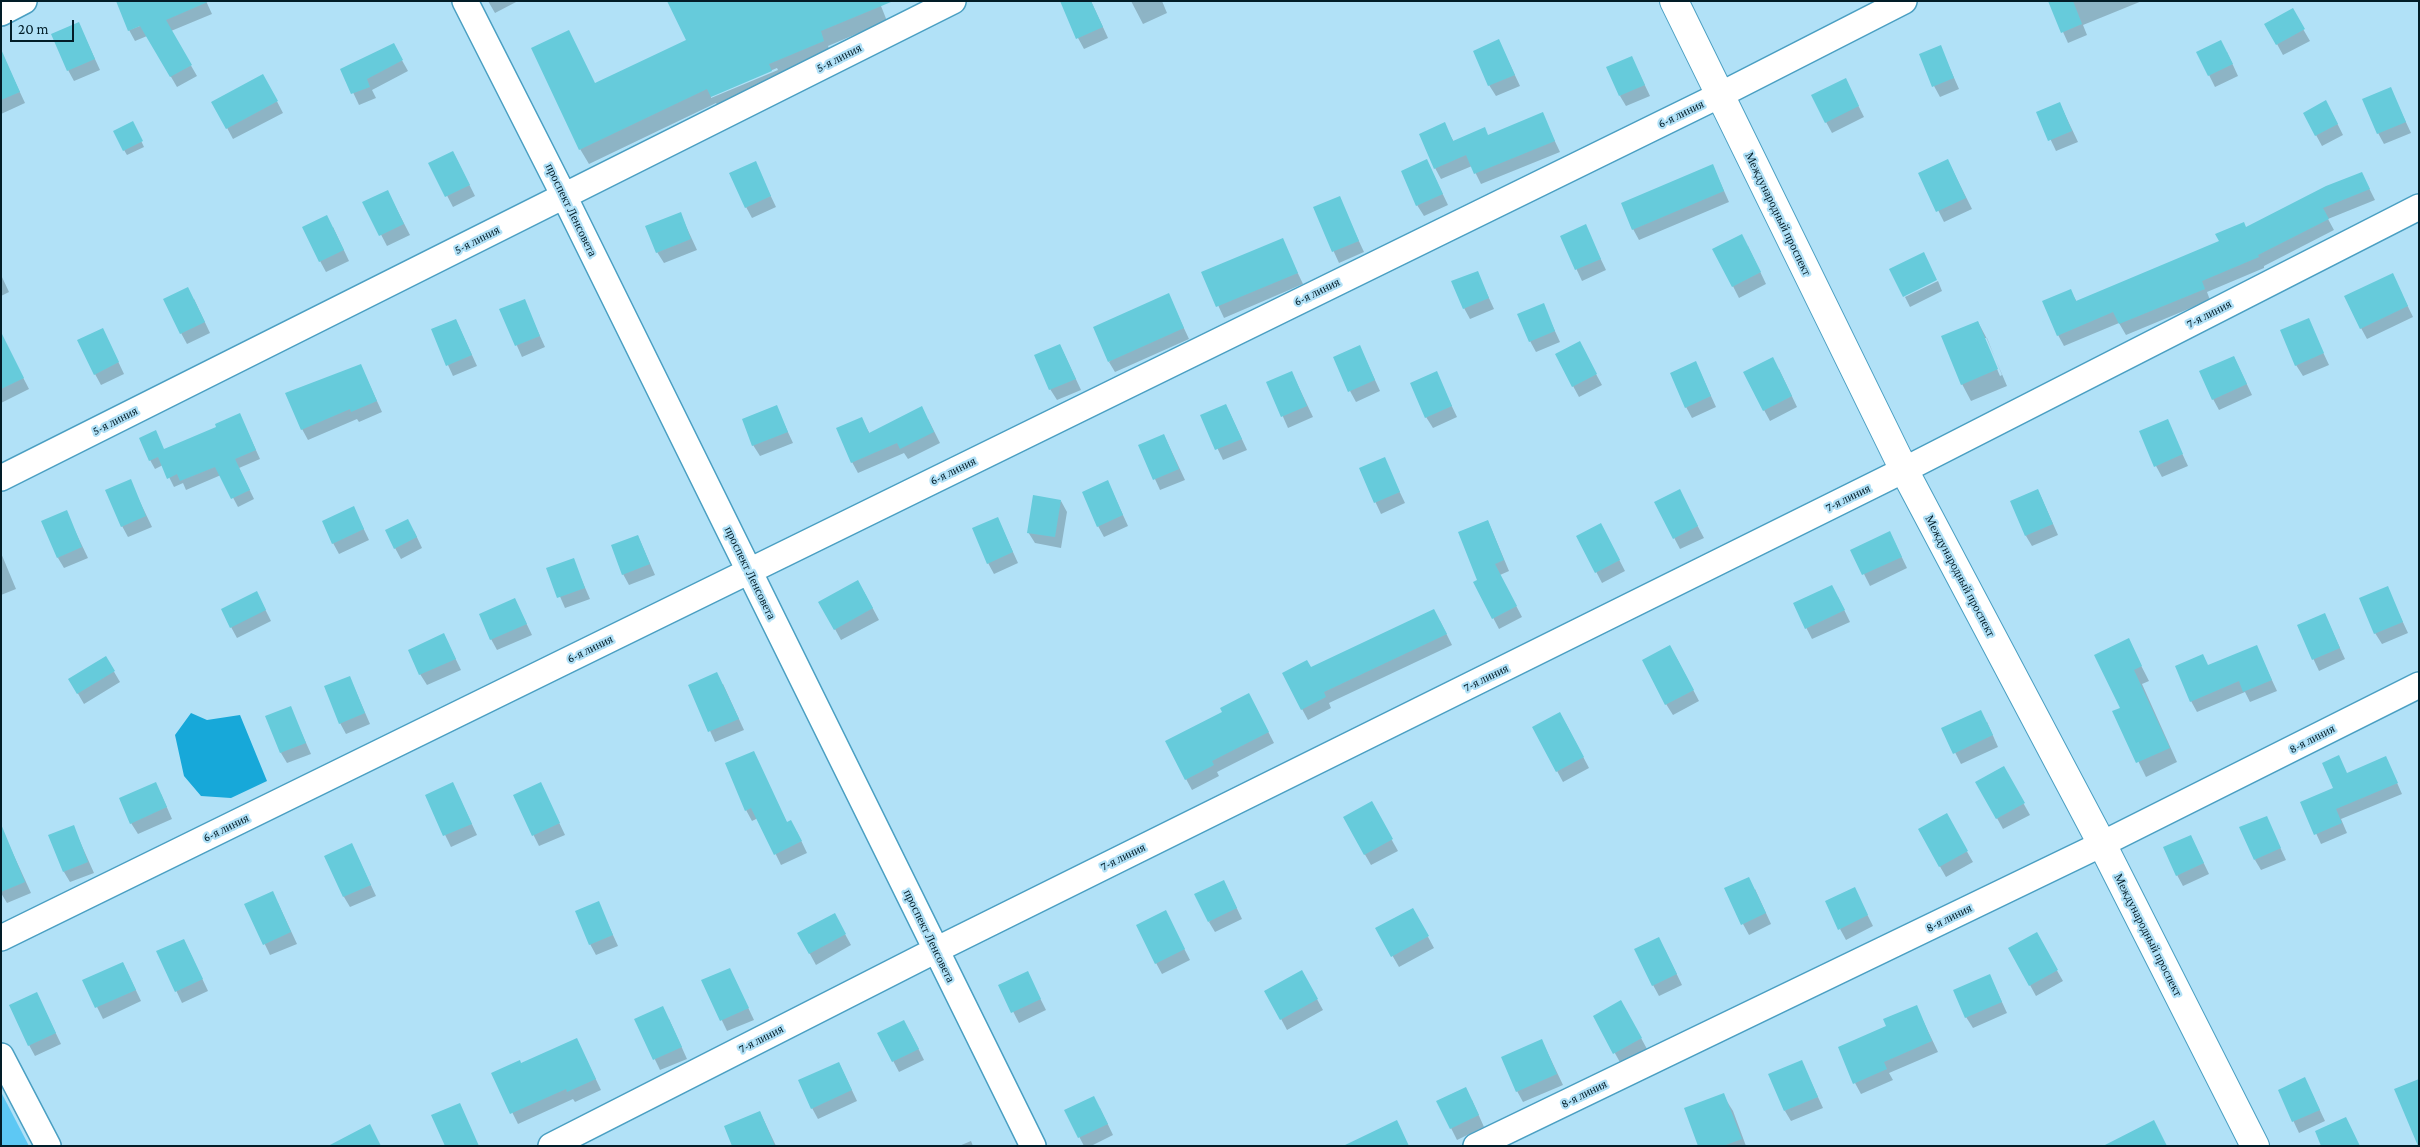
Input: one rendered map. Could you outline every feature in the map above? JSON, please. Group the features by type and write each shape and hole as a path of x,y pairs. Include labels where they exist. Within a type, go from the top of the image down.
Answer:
{"street":[{"path":"1,12 24,1"},
{"name":"проспект Ленсовета","path":"465,1 564,196 1033,1146"},
{"name":"5-я линия","path":"1,478 953,1"},
{"name":"Международный проспект","path":"1674,1 1904,470 2102,844 2256,1146"},
{"name":"6-я линия","path":"1,938 1720,95 1904,1"},
{"name":"7-я линия","path":"551,1146 936,950 1904,470 2419,207"},
{"name":"8-я линия","path":"1476,1146 2102,844 2419,685"},
{"path":"1,1056 48,1146"}],"shaded area":[{"path":"191,713 207,720 240,715 267,781 231,798 201,796 184,776 175,735"},
{"path":"1,1092 29,1146 1,1146"}],"building":[{"path":"116,1 210,1 166,20 192,65 170,77 140,26 128,31"},
{"path":"667,1 891,2 821,31 824,41 769,64 772,71 711,97 707,89 579,150 531,48 569,30 595,83 686,40"},
{"path":"1060,1 1091,1 1103,27 1076,39"},
{"path":"2048,1 2073,1 2082,24 2061,33"},
{"path":"2293,8 2305,29 2276,45 2264,24"},
{"path":"79,22 95,59 67,71 51,34"},
{"path":"1499,39 1515,75 1488,86 1473,51"},
{"path":"2221,40 2233,64 2208,76 2196,52"},
{"path":"394,43 403,60 367,79 370,87 351,94 340,69"},
{"path":"1941,45 1954,78 1932,87 1919,54"},
{"path":"1,49 20,92 1,100"},
{"path":"1632,56 1645,85 1619,96 1606,67"},
{"path":"263,74 278,101 226,129 211,102"},
{"path":"1846,78 1859,106 1825,123 1811,95"},
{"path":"2391,87 2406,122 2377,134 2362,99"},
{"path":"2326,100 2338,124 2315,136 2303,113"},
{"path":"2060,102 2072,131 2048,141 2036,112"},
{"path":"1543,112 1555,141 1474,174 1466,155 1434,169 1419,134 1445,122 1453,141 1485,127 1488,135"},
{"path":"133,121 143,141 123,151 113,131"},
{"path":"453,151 470,185 445,197 428,163"},
{"path":"1427,159 1443,194 1416,206 1401,171"},
{"path":"1948,159 1966,198 1936,212 1918,173"},
{"path":"756,161 771,196 745,208 729,173"},
{"path":"1713,164 1724,191 1632,230 1621,203"},
{"path":"2362,172 2370,189 2323,208 2329,219 2258,255 2259,257 2202,281 2205,289 2119,324 2113,312 2057,336 2042,301 2071,289 2076,301 2219,241 2215,234 2244,222 2246,227 2326,186"},
{"path":"388,190 404,224 379,236 362,202"},
{"path":"1340,196 1359,241 1332,252 1313,207"},
{"path":"681,212 691,239 656,253 645,226"},
{"path":"327,215 344,250 319,262 302,227"},
{"path":"1586,224 1601,259 1575,270 1560,236"},
{"path":"1742,234 1761,272 1732,287 1712,249"},
{"path":"1283,238 1298,273 1216,307 1201,272"},
{"path":"1924,252 1937,280 1903,297 1889,269"},
{"path":"1478,271 1489,298 1463,309 1451,281"},
{"path":"2393,273 2408,306 2360,329 2344,296"},
{"path":"188,287 205,322 180,334 163,299"},
{"path":"1169,293 1184,328 1108,362 1093,327"},
{"path":"525,299 540,336 515,346 499,309"},
{"path":"1544,303 1555,331 1529,342 1517,314"},
{"path":"2309,318 2324,353 2295,366 2280,330"},
{"path":"456,319 472,355 446,366 431,329"},
{"path":"1978,321 1998,369 1961,385 1941,336"},
{"path":"103,328 119,362 94,375 77,340"},
{"path":"1,332 24,378 1,389"},
{"path":"1580,341 1597,374 1572,387 1555,354"},
{"path":"1060,344 1076,379 1049,390 1034,355"},
{"path":"1360,345 1375,380 1348,392 1333,357"},
{"path":"2234,356 2247,384 2212,400 2199,371"},
{"path":"1773,357 1792,396 1763,411 1743,372"},
{"path":"1696,361 1711,396 1685,408 1670,373"},
{"path":"361,364 377,401 351,412 350,409 301,430 285,393"},
{"path":"1292,371 1307,406 1281,417 1266,382"},
{"path":"1437,371 1452,406 1425,418 1410,383"},
{"path":"1226,404 1242,439 1215,450 1200,415"},
{"path":"777,405 788,432 752,446 742,419"},
{"path":"922,406 934,432 900,449 897,443 851,463 836,428 862,417 869,433"},
{"path":"240,413 256,450 235,459 250,490 231,499 215,467 180,481 177,474 167,479 158,457 149,461 139,438 156,430 164,449 216,427 215,424"},
{"path":"2168,419 2183,454 2154,467 2139,431"},
{"path":"1164,434 1179,469 1153,480 1138,445"},
{"path":"1385,457 1400,492 1374,503 1359,468"},
{"path":"131,479 146,516 121,527 105,490"},
{"path":"1108,480 1123,515 1097,527 1082,492"},
{"path":"1680,489 1698,526 1673,539 1654,502"},
{"path":"2038,489 2053,524 2025,536 2010,501"},
{"path":"1033,495 1061,500 1055,537 1027,533"},
{"path":"354,506 364,529 332,544 322,521"},
{"path":"67,510 82,547 57,558 41,521"},
{"path":"998,517 1013,552 987,564 972,528"},
{"path":"408,519 417,537 394,549 385,530"},
{"path":"1488,520 1504,560 1495,564 1517,606 1492,619 1473,582 1477,580 1458,532"},
{"path":"1601,523 1620,560 1595,573 1576,536"},
{"path":"1890,531 1902,557 1862,575 1850,550"},
{"path":"638,535 650,564 622,575 611,545"},
{"path":"574,558 585,588 557,598 546,568"},
{"path":"858,580 873,608 834,630 818,602"},
{"path":"1832,585 1845,610 1805,629 1793,603"},
{"path":"2388,586 2403,622 2374,634 2359,598"},
{"path":"257,591 266,610 230,628 221,609"},
{"path":"515,598 527,624 490,640 479,614"},
{"path":"1434,609 1447,634 1324,692 1326,697 1301,710 1282,673 1307,660 1311,667"},
{"path":"2325,613 2340,648 2312,660 2297,625"},
{"path":"444,633 456,659 419,675 408,650"},
{"path":"2129,638 2142,666 2134,670 2170,748 2136,763 2112,711 2120,708 2094,655"},
{"path":"1670,645 1694,690 1665,705 1642,660"},
{"path":"2257,645 2272,680 2243,692 2239,681 2190,702 2175,666 2203,654 2208,665"},
{"path":"106,656 115,671 77,694 68,679"},
{"path":"717,672 739,719 708,732 688,685"},
{"path":"350,676 365,713 339,724 324,686"},
{"path":"1249,693 1269,732 1212,761 1214,765 1185,780 1165,741 1222,712 1220,708"},
{"path":"291,706 306,743 280,753 265,716"},
{"path":"1981,710 1993,735 1953,754 1941,728"},
{"path":"1560,712 1584,757 1556,772 1532,727"},
{"path":"754,751 787,822 791,820 802,841 774,855 751,808 745,811 725,763"},
{"path":"2339,755 2347,773 2386,756 2398,783 2336,809 2342,823 2314,835 2300,802 2333,788 2322,763"},
{"path":"2004,766 2025,803 1996,819 1975,782"},
{"path":"156,782 167,807 130,824 119,798"},
{"path":"453,782 472,824 443,836 425,795"},
{"path":"541,782 560,823 532,836 513,795"},
{"path":"1372,801 1393,839 1364,855 1343,817"},
{"path":"1947,813 1968,851 1939,867 1918,829"},
{"path":"2267,816 2281,848 2254,860 2239,827"},
{"path":"1,824 25,882 1,892"},
{"path":"74,825 88,862 63,872 48,835"},
{"path":"2191,835 2204,863 2176,876 2163,847"},
{"path":"352,843 371,885 343,897 324,856"},
{"path":"1749,877 1766,913 1741,925 1724,888"},
{"path":"1224,880 1237,908 1208,922 1194,894"},
{"path":"1855,887 1868,915 1838,930 1825,901"},
{"path":"273,891 291,932 263,945 244,904"},
{"path":"599,901 613,935 589,945 575,911"},
{"path":"1413,908 1429,936 1391,957 1375,928"},
{"path":"1166,910 1185,949 1155,964 1136,925"},
{"path":"835,913 846,934 809,954 797,933"},
{"path":"2037,932 2058,970 2029,986 2008,948"},
{"path":"1659,937 1677,974 1652,986 1634,949"},
{"path":"184,939 203,979 175,992 156,951"},
{"path":"123,962 136,990 95,1008 82,980"},
{"path":"730,968 749,1008 720,1021 701,980"},
{"path":"1302,970 1318,999 1280,1020 1264,991"},
{"path":"1028,971 1041,999 1011,1013 998,985"},
{"path":"1990,974 2002,1002 1965,1018 1953,990"},
{"path":"37,992 56,1033 28,1046 9,1005"},
{"path":"1621,1000 1642,1038 1613,1054 1593,1016"},
{"path":"1917,1005 1932,1041 1884,1062 1887,1069 1853,1084 1838,1047 1886,1026 1883,1019"},
{"path":"663,1006 682,1047 653,1060 634,1019"},
{"path":"904,1020 919,1049 892,1062 877,1033"},
{"path":"577,1038 596,1079 567,1092 566,1089 510,1114 491,1073 520,1060 521,1063"},
{"path":"1542,1039 1557,1074 1516,1092 1501,1057"},
{"path":"1802,1060 1818,1097 1784,1111 1768,1074"},
{"path":"839,1062 852,1090 811,1109 798,1080"},
{"path":"2305,1077 2320,1110 2292,1122 2278,1090"},
{"path":"2419,1079 2419,1146 2418,1146 2394,1089"},
{"path":"1466,1087 1479,1115 1450,1129 1436,1101"},
{"path":"1724,1093 1742,1139 1723,1146 1698,1146 1684,1108"},
{"path":"1094,1096 1108,1124 1078,1138 1064,1110"},
{"path":"460,1103 479,1146 445,1146 431,1115"},
{"path":"760,1111 775,1146 732,1146 724,1126"},
{"path":"2346,1117 2360,1146 2321,1146 2315,1131"},
{"path":"1397,1120 1409,1146 1343,1146"},
{"path":"2154,1120 2167,1146 2103,1146"},
{"path":"370,1124 381,1146 328,1146"}]}
